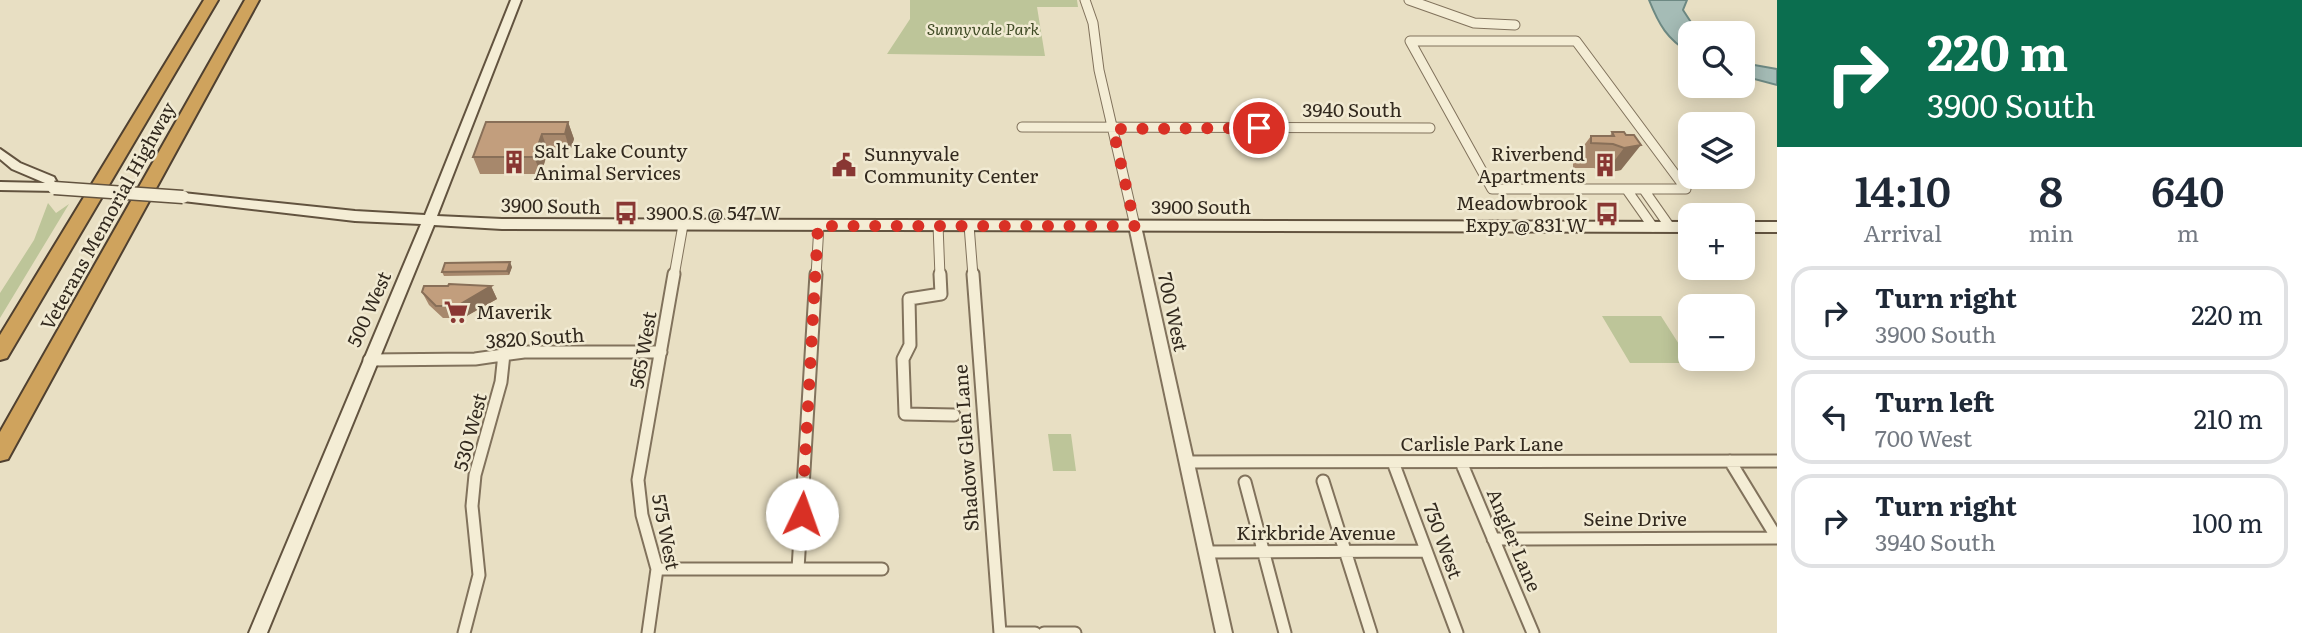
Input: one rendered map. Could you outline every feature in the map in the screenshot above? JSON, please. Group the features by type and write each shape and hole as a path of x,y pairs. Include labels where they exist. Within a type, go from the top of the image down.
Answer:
{"highway":[{"name":"Veterans Memorial Highway","path":"0,352 211,0"},
{"name":"Veterans Memorial Highway","path":"0,452 252,0"}],"main road":[{"name":"500 West","path":"258,633 516,0"},
{"path":"0,153 16,166 50,180 54,188"},
{"name":"3900 South","path":"0,186 183,197 428,221 818,226 1678,227"},
{"path":"1755,227 1777,227"}],"street":[{"name":"700 West","path":"1085,0 1093,23 1099,70 1224,633"},
{"path":"1409,0 1468,23 1490,26 1515,24"},
{"path":"1409,41 1576,41 1686,190 1627,190 1492,189 1409,41"},
{"name":"3940 South","path":"1022,127 1430,128"},
{"path":"1627,190 1653,227"},
{"path":"1644,190 1670,227"},
{"name":"565 West","path":"638,480 683,225"},
{"path":"938,225 942,294 909,299 910,345 903,359 905,414 954,415"},
{"name":"Shadow Glen Lane","path":"969,225 1000,633 1035,633"},
{"path":"798,569 818,226"},
{"name":"3820 South","path":"369,360 475,359 541,352 661,352"},
{"name":"530 West","path":"464,633 479,575 473,518 475,475 501,382 504,354"},
{"path":"1730,461 1777,538"},
{"name":"Carlisle Park Lane","path":"1186,462 1777,461"},
{"name":"750 West","path":"1393,462 1457,633"},
{"name":"Angler Lane","path":"1461,462 1533,633"},
{"name":"575 West","path":"638,480 642,515 657,569 648,633"},
{"path":"1245,481 1285,633"},
{"path":"1322,481 1371,633"},
{"name":"Seine Drive","path":"1493,539 1777,538"},
{"name":"Kirkbride Avenue","path":"1206,552 1426,551"},
{"path":"657,569 882,569"},
{"path":"1044,633 1075,633"}],"green space":[{"name":"Sunnyvale Park","path":"910,0 1077,0 1078,7 1037,7 1045,56 887,54 910,19"},
{"path":"48,203 56,213 69,204 0,318 0,293 34,240"},
{"path":"1602,316 1661,316 1678,343 1678,363 1630,363"},
{"path":"1048,434 1071,434 1076,471 1053,471"}],"water":[{"path":"1649,0 1687,0 1683,10 1690,21 1678,21 1678,44 1656,17"},
{"path":"1755,65 1777,69 1777,85 1755,79"}],"building":[{"path":"486,122 568,122 565,134 542,134 534,157 473,157"},
{"path":"1612,132 1634,135 1641,145 1624,148 1613,144 1591,143 1591,136 1614,136"},
{"path":"510,262 507,271 442,272 445,263"},
{"path":"424,286 491,286 457,306 436,306 422,292"}],"place":[{"name":"Salt Lake County Animal Services","path":"514,162"},
{"name":"Sunnyvale Community Center","path":"844,165"},
{"name":"Riverbend Apartments","path":"1605,165"},
{"name":"3900 S @ 547 W","path":"626,213"},
{"name":"Meadowbrook Expy @ 831 W","path":"1607,214"},
{"name":"Maverik","path":"456,312"}],"route":[{"path":"802,514 818,226 1135,226 1113,129 1259,128"}]}
